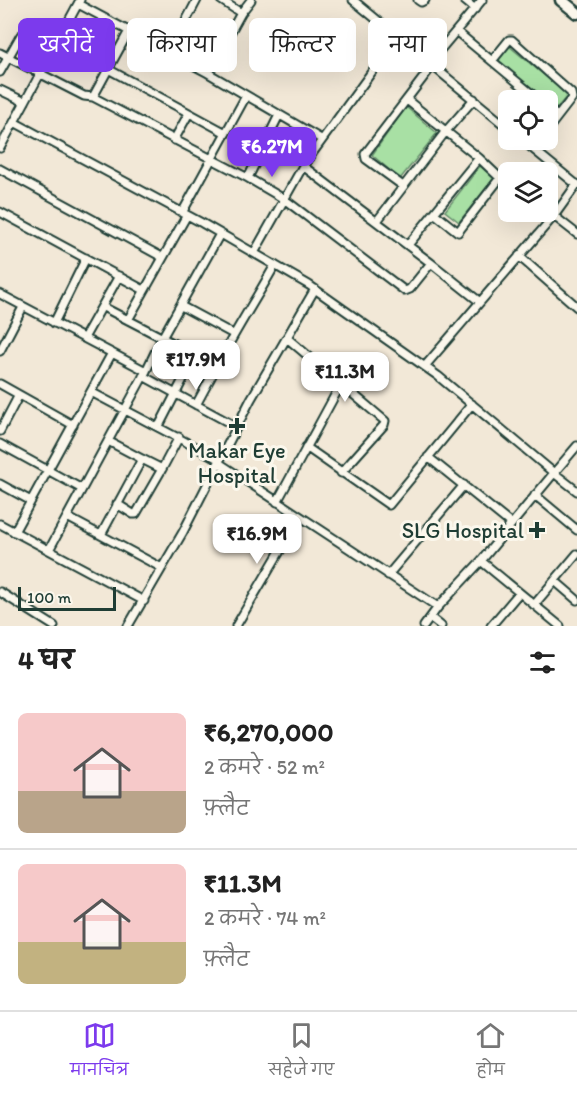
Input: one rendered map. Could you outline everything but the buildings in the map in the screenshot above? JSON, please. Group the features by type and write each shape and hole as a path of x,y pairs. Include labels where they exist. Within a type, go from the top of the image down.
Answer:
{"main road":[{"path":"561,0 577,13"}],"street":[{"path":"187,18 197,0"},
{"path":"221,0 241,13"},
{"path":"251,0 241,13 208,73 321,139"},
{"path":"353,0 376,18"},
{"path":"418,0 425,0"},
{"path":"465,0 475,9"},
{"path":"447,43 482,0"},
{"path":"0,148 79,2 127,30"},
{"path":"456,31 527,90"},
{"path":"115,56 127,35"},
{"path":"0,72 18,40"},
{"path":"492,61 509,40 512,40 572,94 572,98 558,115"},
{"path":"0,53 84,96 93,97 284,199 405,291 410,289 431,263"},
{"path":"93,97 106,72"},
{"path":"114,72 226,133"},
{"path":"254,253 303,166 371,72"},
{"path":"403,186 364,156 426,72"},
{"path":"441,72 498,119"},
{"path":"0,90 25,102"},
{"path":"128,320 210,160 246,96"},
{"path":"377,221 446,131 474,99"},
{"path":"407,100 479,158 500,178 458,231 434,213"},
{"path":"174,140 189,113"},
{"path":"248,178 279,115"},
{"path":"14,122 184,214 315,289 425,366 577,492"},
{"path":"534,150 577,185 558,212"},
{"path":"408,245 479,158"},
{"path":"303,166 480,302"},
{"path":"0,168 162,257"},
{"path":"1,216 144,290"},
{"path":"558,218 577,234"},
{"path":"425,366 550,222"},
{"path":"49,550 220,234"},
{"path":"519,256 577,307"},
{"path":"54,323 86,258"},
{"path":"196,405 233,334 275,265"},
{"path":"84,338 119,276"},
{"path":"128,626 144,601 237,427 315,289"},
{"path":"0,294 112,353 175,394 237,427"},
{"path":"103,306 217,366"},
{"path":"181,306 233,334"},
{"path":"0,351 3,340 23,307"},
{"path":"287,338 385,422 341,473"},
{"path":"14,532 112,353"},
{"path":"159,426 195,356"},
{"path":"0,384 73,425"},
{"path":"278,502 341,384"},
{"path":"91,392 159,426 219,461 438,607"},
{"path":"0,431 20,394"},
{"path":"306,447 387,506 472,404"},
{"path":"117,504 136,514 179,437"},
{"path":"108,441 162,469"},
{"path":"0,444 82,489"},
{"path":"424,626 577,446"},
{"path":"428,456 512,524"},
{"path":"101,535 142,459"},
{"path":"0,484 31,501"},
{"path":"388,575 464,485"},
{"path":"536,495 577,530"},
{"path":"67,517 162,568"},
{"path":"236,626 300,517"},
{"path":"0,524 144,601"},
{"path":"534,605 577,554"},
{"path":"481,561 560,626"},
{"path":"555,581 577,600"},
{"path":"0,592 54,626"},
{"path":"491,626 519,592"},
{"path":"431,618 441,626"}],"green space":[{"path":"509,46 568,95 558,107 558,90 534,90 498,60"},
{"path":"406,107 437,133 400,179 372,155"},
{"path":"480,166 494,178 459,222 445,211"}],"place":[{"name":"Makar Eye Hospital","path":"237,426"},
{"name":"SLG Hospital","path":"537,530"}]}
